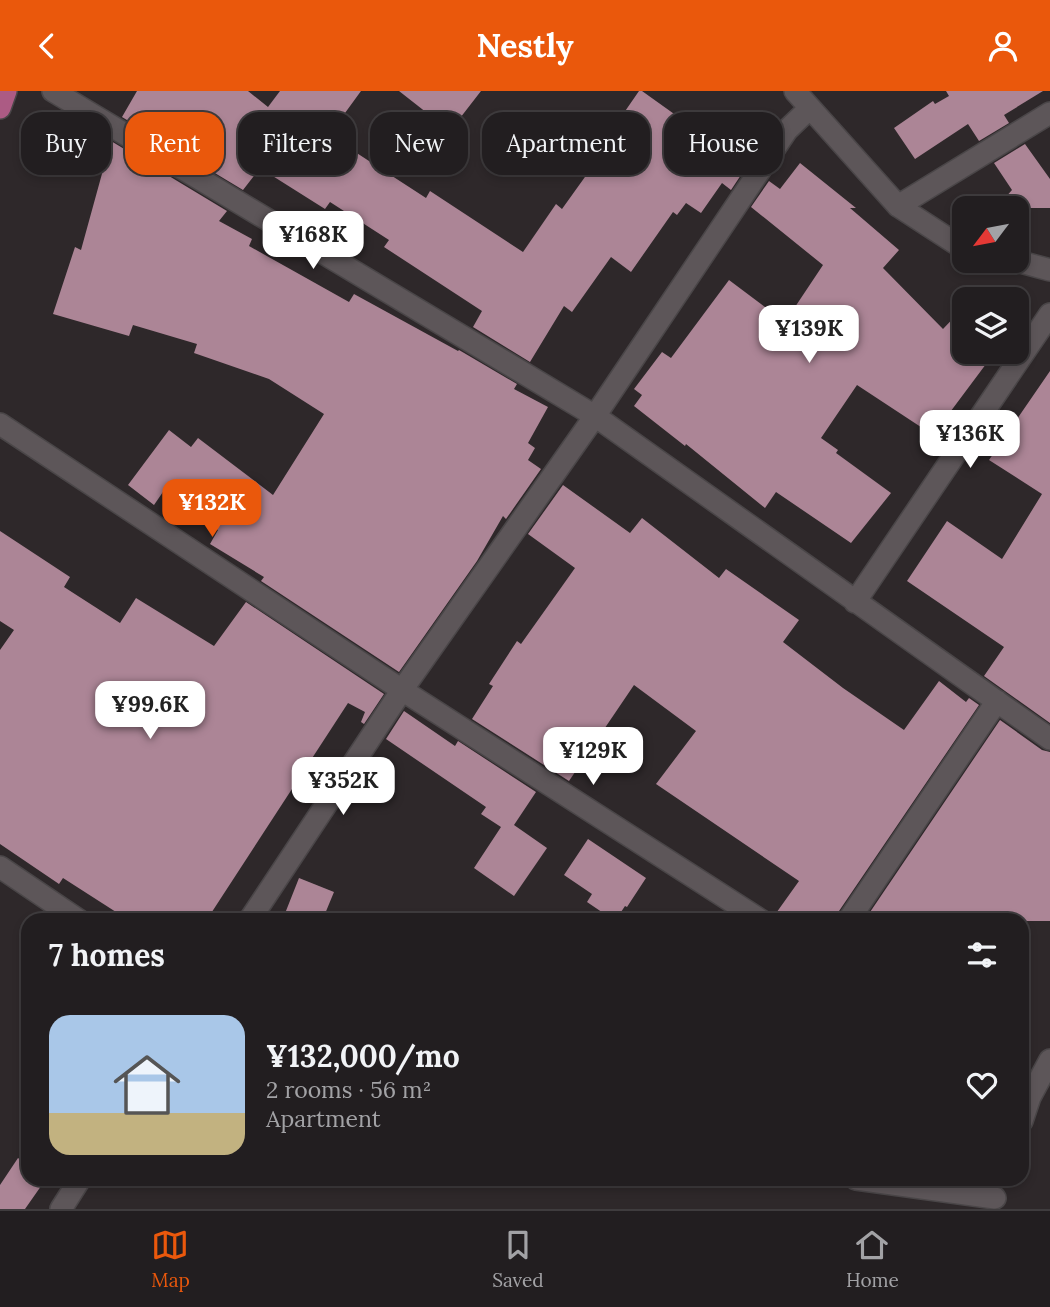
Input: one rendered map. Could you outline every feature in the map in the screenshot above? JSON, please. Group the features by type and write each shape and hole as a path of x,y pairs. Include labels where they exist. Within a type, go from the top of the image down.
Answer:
{"main road":[{"path":"0,108 6,91"}],"street":[{"path":"53,91 595,416 1050,739"},
{"path":"795,91 898,206 952,241"},
{"path":"254,913 402,689 595,416 787,129 810,108"},
{"path":"898,206 1050,113"},
{"path":"1029,264 1050,270"},
{"path":"855,602 1050,314"},
{"path":"0,424 402,689 750,913"},
{"path":"853,913 997,701"},
{"path":"0,867 67,913"},
{"path":"1029,1090 1050,1060"},
{"path":"61,1209 76,1186"},
{"path":"914,1186 996,1196"}],"building":[{"path":"137,91 248,91 268,107 280,91 361,91 346,112 238,112 238,175 255,175 243,190 218,175 224,175 224,112 125,112 125,119 122,117"},
{"path":"399,91 481,91 465,112 426,112"},
{"path":"639,91 671,112 664,112 664,175 741,175 731,190 722,183 701,213 686,203 677,215 673,212 631,272 611,257 572,312 564,306 530,362 473,327 482,311 384,247 389,240 330,202 325,209 271,175 356,175 356,153 370,162 370,175 391,175 426,198 430,191 523,252 556,204 562,209 586,175 650,175 650,112 624,112"},
{"path":"946,91 1043,91 1004,115 1009,123 979,141 968,124 915,159 894,128 933,101 935,104 949,96"},
{"path":"111,141 125,149 125,175 167,175 227,211 219,221 252,239 249,246 349,302 354,294 459,350 517,384 514,389 548,407 528,443 535,448 528,460 541,469 506,519 503,516 477,561 399,672 261,581 264,577 210,544 218,530 165,489 154,505 128,485 169,430 191,447 198,438 273,495 324,414 269,379 194,353 197,344 133,325 129,336 53,314 75,247 81,250 102,175 111,175"},
{"path":"1025,144 1050,179 1050,208 1029,208 1029,196 1007,196 1012,190 994,163"},
{"path":"800,163 856,208 850,208 899,250 883,268 943,329 952,320 952,364 986,364 933,435 857,385 821,438 838,450 836,453 891,493 851,543 776,492 765,508 634,406 642,395 634,389 662,352 671,358 729,280 785,322 823,265 751,207 769,181 780,189"},
{"path":"1050,371 1050,723 984,676 1004,647 907,581 947,521 1002,559 1042,494 989,460"},
{"path":"563,485 630,533 642,518 719,578 726,569 799,620 783,642 904,730 939,681 966,702 969,698 979,705 838,913 776,913 799,881 656,784 696,731 634,685 569,781 472,719 493,686 489,684 517,641 521,644 575,568 528,534"},
{"path":"0,531 70,577 64,587 120,623 136,598 214,646 246,602 384,694 364,724 361,722 365,712 348,703 211,913 118,913 63,878 59,884 0,844 0,650 14,630 0,621"},
{"path":"404,711 455,746 458,741 536,792 514,825 547,848 514,896 474,868 501,827 481,814 486,807 386,739"},
{"path":"1000,720 1042,750 1050,752 1050,921 1029,921 1029,913 869,913"},
{"path":"588,839 646,878 620,913 603,913 587,902 592,894 564,875"},
{"path":"299,878 334,892 325,913 285,913"},
{"path":"18,1158 21,1160 21,1186 41,1186 25,1209 0,1209 0,1185"}]}
